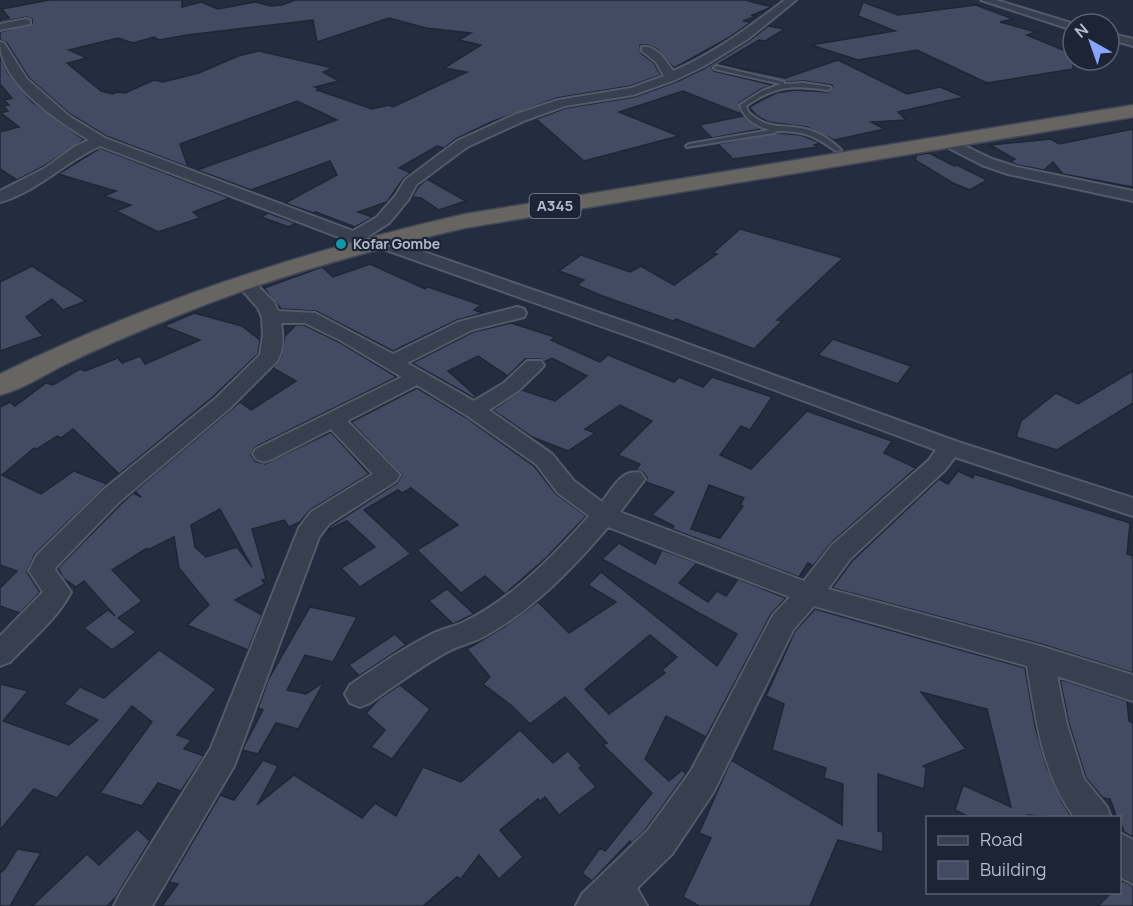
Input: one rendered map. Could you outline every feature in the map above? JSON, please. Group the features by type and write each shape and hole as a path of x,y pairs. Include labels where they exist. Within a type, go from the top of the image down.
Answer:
{"highway":[{"name":"A345","path":"2,376 172,299 273,265 364,239 478,211 1133,103"},
{"name":"A345","path":"2,376 45,363 129,326 364,239 1133,111"}],"street":[{"path":"364,239 403,196 410,183 462,144 521,117 563,103 633,91 700,64 744,37 791,0"},
{"path":"986,0 1061,23"},
{"path":"0,27 26,22"},
{"path":"0,45 22,81 64,120 100,141 364,239 653,338 950,447 1133,507"},
{"path":"646,49 660,60 671,76"},
{"path":"0,77 22,81"},
{"path":"0,197 50,171 79,150 100,141"},
{"path":"948,142 987,162 1013,171 1133,196"},
{"path":"0,654 48,606 58,592 42,571 46,562 111,496 223,403 270,357 273,335 271,317 267,306 244,282"},
{"path":"391,363 465,326 517,313"},
{"path":"271,317 308,317 347,336 415,378 474,410 544,459 566,486 606,516 809,594 1040,658 1133,688"},
{"path":"474,410 511,387 534,365"},
{"path":"264,454 415,378"},
{"path":"132,906 223,756 308,534 320,518 388,475 333,419"},
{"path":"612,900 660,842 702,782 783,623 841,552 937,465 950,447"},
{"path":"360,694 414,657 450,637 472,630 536,585 606,516 633,479"},
{"path":"1040,658 1052,724 1071,787 1093,816"},
{"path":"1121,852 1133,867"}],"lane":[{"path":"717,68 785,84 828,88"},
{"path":"774,131 753,122 745,113 742,105 772,87 785,84"},
{"path":"689,146 774,131 812,133 838,150"}],"building":[{"path":"49,0 182,0 182,7 201,2 218,9 255,2 271,6 282,5 295,0 745,0 772,7 752,15 756,16 743,21 751,22 730,37 674,68 657,49 648,45 640,45 641,53 654,63 661,75 630,86 557,98 491,122 456,139 444,148 437,146 399,168 411,173 403,179 387,202 358,212 373,217 355,227 285,203 337,175 330,161 251,190 197,170 337,120 297,101 180,144 188,167 106,136 70,114 29,78 6,42 0,40 0,32 32,24 32,19 27,17 0,22 0,20 9,18 2,9","holes":["389,18 426,28 471,33 459,40 481,45 444,68 467,72 393,107 389,105 372,109 317,90 320,89 315,87 339,81 323,72 333,68 259,51 238,56 199,73 163,82 154,80 125,93 113,94 101,91 67,63 87,58 69,50 118,38 133,43 154,37 159,40 313,20 317,42"]},
{"path":"863,2 898,15 976,5 1013,19 1000,22 1036,32 1027,35 1061,49 1061,71 987,83 917,50 858,60 811,45 895,31 858,16"},
{"path":"768,26 785,29 765,41 759,40 712,68 714,71 773,85 761,89 739,103 741,114 683,91 619,112 679,136 584,161 536,119 566,108 634,97 676,82 705,68 749,41"},
{"path":"0,56 8,73 31,101 84,140 44,166 17,180 0,169 0,132 19,127 1,113 8,111 3,106 9,105 4,100 12,98 0,84"},
{"path":"838,60 907,94 940,87 964,97 898,112 906,120 871,122 885,129 834,140 807,127 768,122 757,116 749,107 776,93 795,90 828,92 833,88 832,85 804,81 786,82 719,64 785,78"},
{"path":"743,116 761,129 712,138 699,125"},
{"path":"1133,129 1133,187 1063,174 1053,162 1044,170 1018,165 1010,162 1015,159 990,145 1051,139 1059,144"},
{"path":"778,133 801,135 821,143 814,145 817,147 733,159 718,144"},
{"path":"100,148 230,198 193,212 200,218 158,232 116,211 131,205 104,196 116,191 58,174"},
{"path":"929,153 987,180 970,190 953,183 915,160 917,155"},
{"path":"427,179 466,201 439,210 421,198 412,197"},
{"path":"268,213 296,223 289,227 261,217"},
{"path":"740,229 843,258 777,320 782,321 754,349 676,319 673,321 600,295 577,285 584,280 559,271 581,255 630,272 641,266 674,285 717,254 713,253"},
{"path":"370,264 425,289 428,287 481,305 474,310 483,313 457,320 393,351 316,311 281,309 264,288 322,267 333,277"},
{"path":"32,266 86,301 63,310 52,299 26,317 43,336 0,351 0,282"},
{"path":"194,313 242,326 260,340 258,354 214,396 119,474 73,429 61,438 57,436 37,449 34,448 2,475 41,494 74,471 107,484 35,554 27,572 40,592 20,613 0,606 0,588 17,571 0,565 0,407 10,402 15,406 46,383 53,385 80,369 85,371 118,358 122,363 140,356 145,364 200,340 164,326"},
{"path":"511,323 555,337 551,340 600,362 608,355 674,382 679,377 703,387 712,377 772,397 750,430 741,426 720,455 751,469 807,411 892,441 884,453 916,468 831,543 813,566 808,563 799,577 672,529 674,526 652,515 674,492 646,482 647,478 643,472 636,470 640,464 618,455 652,421 620,405 585,429 595,433 568,451 532,437 493,410 522,390 555,401 587,376 552,358 544,362 541,359 525,359 508,376 478,356 448,371 477,397 474,398 412,363 473,332","holes":["709,485 744,498 740,505 743,506 720,538 691,529"]},
{"path":"296,325 304,325 339,342 397,377 255,447 251,455 255,461 265,464 331,432 369,474 310,510 300,522 289,527 284,520 252,529 266,579 262,580 265,584 235,600 262,615 248,650 187,625 209,605 179,568 174,537 148,550 147,548 112,570 142,601 118,618 136,632 112,650 84,628 108,610 115,616 84,581 76,587 63,578 58,568 133,493 141,497 135,491 240,402 251,410 296,381 273,368 281,357 285,336","holes":["220,509 252,567 237,547 206,557 195,547 191,525"]},
{"path":"833,339 911,366 898,384 818,355"},
{"path":"1133,371 1133,403 1057,450 1016,437 1021,421 1056,393 1078,404"},
{"path":"417,388 465,417 534,466 556,494 586,516 546,558 505,594 485,576 461,593 417,550 458,525 411,488 402,493 398,490 364,510 411,554 360,587 341,568 375,547 347,521 326,531 397,483 402,475 351,422"},
{"path":"958,471 973,478 974,474 1130,523 1127,554 1133,556 1133,673 1041,644 832,588 852,561 939,479 948,484"},
{"path":"619,543 655,564 662,550 697,563 679,583 708,602 717,591 726,596 738,579 786,598 771,614 706,737 666,716 645,759 669,781 682,770 686,774 646,829 632,843 630,841 592,881 582,873 600,848 605,851 652,793 603,745 607,743 565,697 530,724 512,706 483,684 490,677 467,649 504,627 538,602 569,633 616,602 588,585 601,572 717,666 737,634 602,559","holes":["650,635 677,657 662,670 665,673 609,714 585,689"]},
{"path":"447,589 474,614 453,624 429,601"},
{"path":"310,607 357,617 333,662 305,655 287,690 306,694 324,682 298,729 276,723 258,754 242,750 263,710 258,708 268,680"},
{"path":"815,609 1025,668 1035,726 1046,766 1071,816 967,816 955,810 963,785 1011,807 987,709 921,692 966,749 923,766 926,768 924,789 878,774 878,831 883,832 883,852 838,840 810,906 699,906 683,897 711,838 699,833 731,760 842,825 843,784 824,778 826,768 772,750 784,704 766,696 795,631"},
{"path":"395,634 406,645 359,676 349,665"},
{"path":"159,650 216,689 177,735 191,740 184,749 204,756 181,791 158,783 142,806 100,793 152,722 132,706 57,798 34,789 0,830 0,684 28,691 3,721 69,745 98,720 64,704 80,687 104,698"},
{"path":"1060,679 1127,701 1129,721 1133,723 1133,837 1124,832 1121,816 1116,816 1110,799 1103,798 1086,778 1069,724"},
{"path":"400,685 430,709 392,759 371,747 385,730 366,713 379,699"},
{"path":"520,730 553,763 568,751 582,766 579,768 596,787 559,815 545,797 540,801 538,799 500,830 523,857 499,879 479,855 461,879 457,877 423,906 162,906 178,884 169,882 220,795 234,800 263,760 278,766 257,805 294,775 362,818 375,803 396,816 423,767 461,782"},
{"path":"137,829 150,841 116,897 107,906 32,906 87,854 99,865"},
{"path":"17,849 41,853 10,906 0,906 0,873"},
{"path":"1123,881 1133,886 1133,906 1098,906 1110,894 1121,894"}],"place":[{"name":"Kofar Gombe","path":"341,244"}]}
